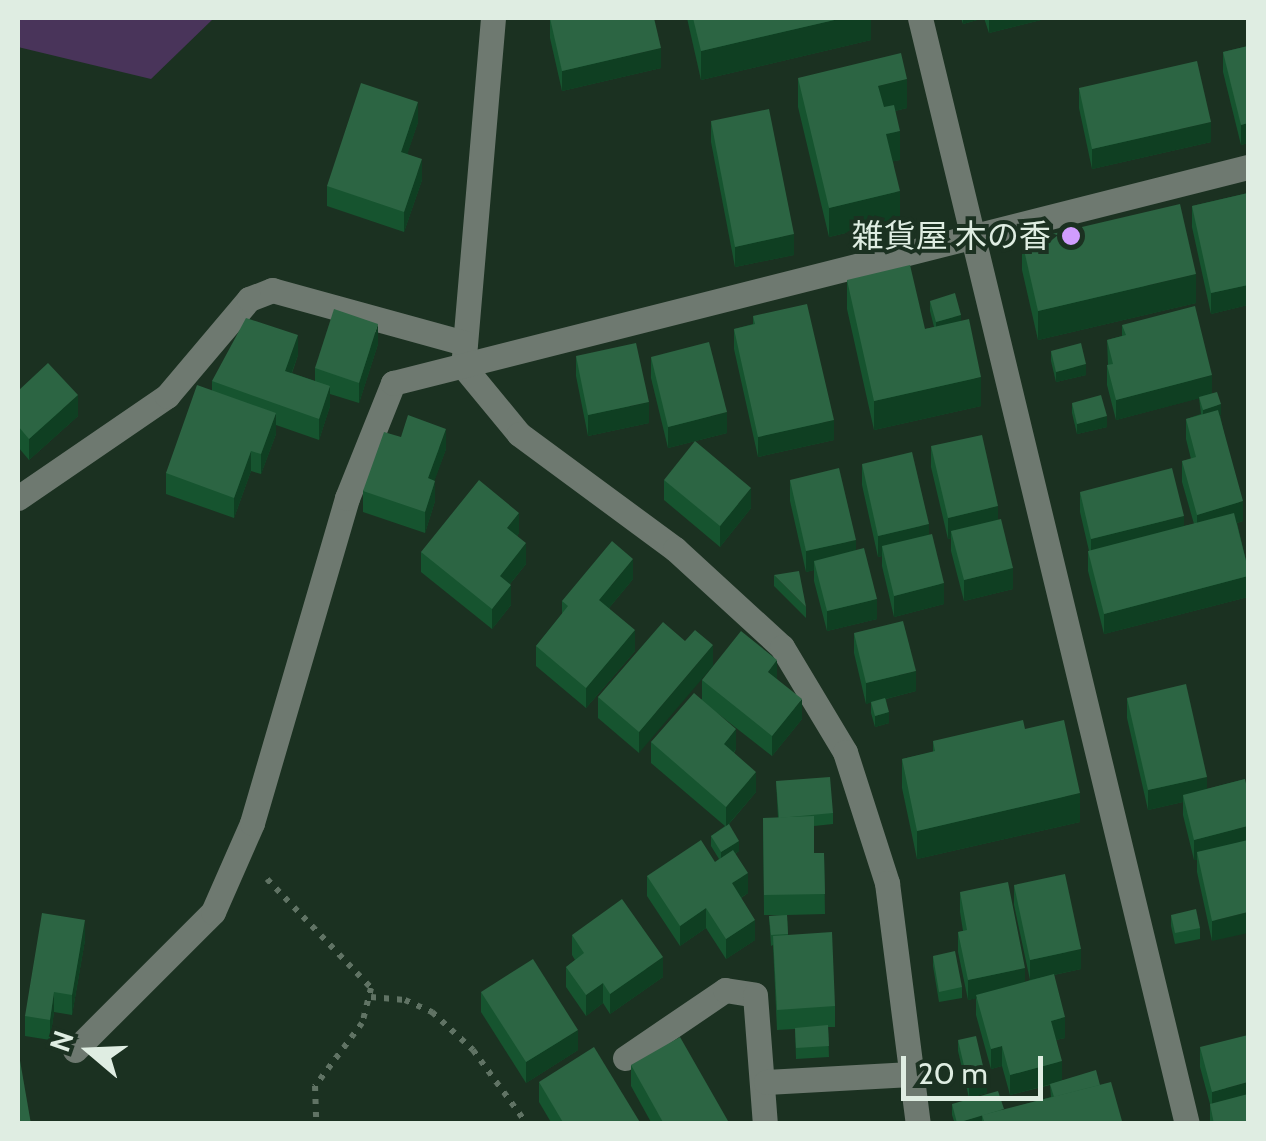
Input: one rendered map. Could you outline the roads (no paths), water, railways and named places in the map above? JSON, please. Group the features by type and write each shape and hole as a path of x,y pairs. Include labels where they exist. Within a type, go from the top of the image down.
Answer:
{"street":[{"path":"464,355 493,18"},
{"path":"920,18 1187,1124"},
{"path":"76,1050 213,912 241,852 347,498 393,384 464,355 972,240 1248,168"},
{"path":"18,498 167,396 249,299 272,290 464,355 519,434 675,549 782,647 845,752 887,883 918,1124"},
{"path":"625,1058 725,990 755,995 766,1082 765,1124"},
{"path":"766,1082 911,1074"}],"place":[{"name":"雑貨屋 木の香","path":"1071,236"}]}
